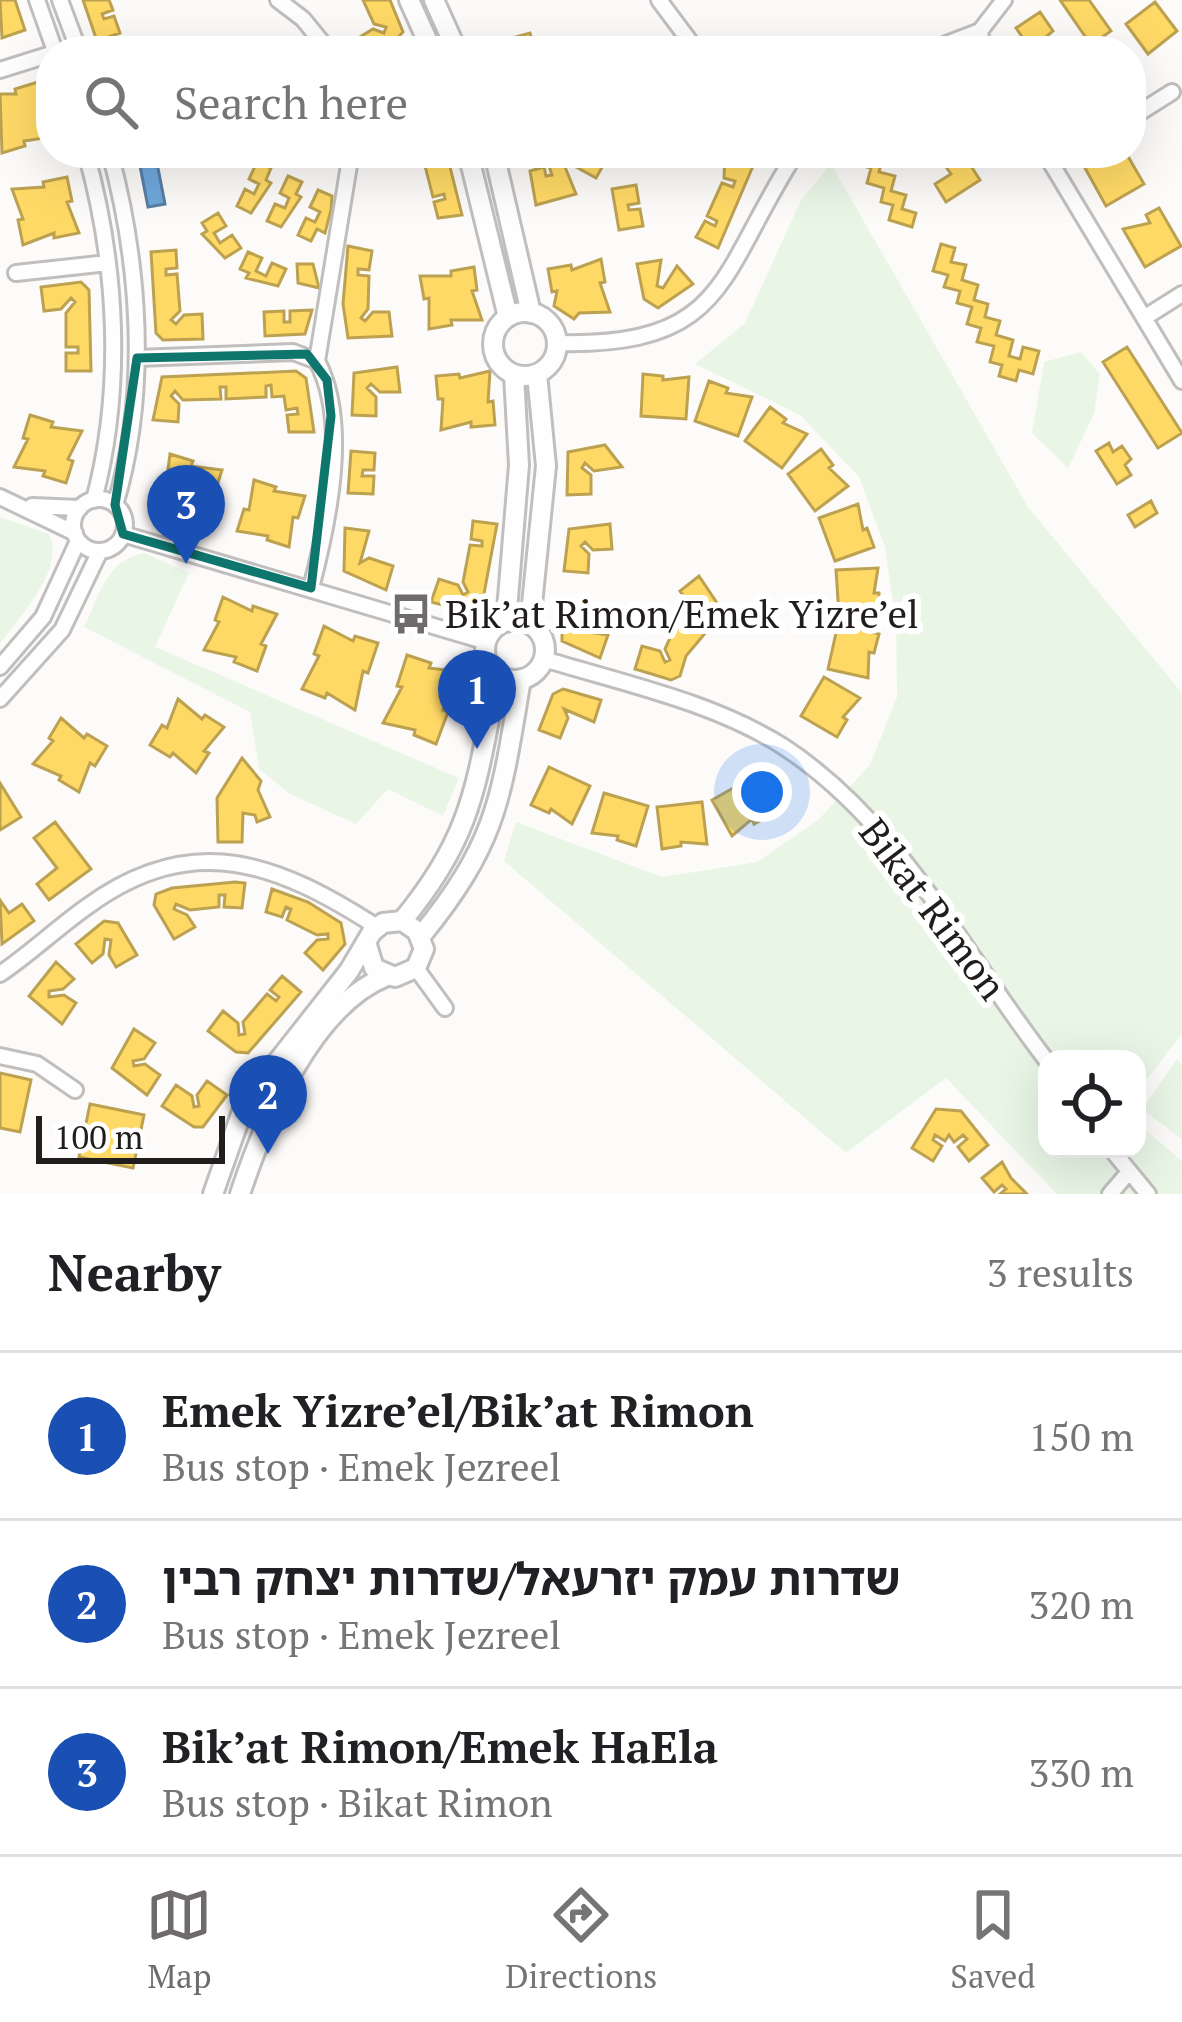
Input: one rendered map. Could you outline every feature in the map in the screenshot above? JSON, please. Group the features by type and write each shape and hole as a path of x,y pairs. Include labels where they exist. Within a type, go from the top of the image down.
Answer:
{"main road":[{"path":"409,0 425,36"},
{"path":"434,0 450,36"},
{"path":"472,168 508,317"},
{"path":"497,168 531,313"},
{"path":"531,313 547,320 557,344 552,362 537,374 514,374 500,364 493,348 496,331 508,317 531,313"},
{"path":"514,374 519,465 506,622 487,642 486,656 498,674 521,680"},
{"path":"530,624 546,466 537,374"},
{"path":"421,936 477,859 499,812 521,680 544,659 543,639 530,624 506,622"},
{"path":"213,1194 245,1103 377,927 403,921 458,844 472,803 498,674"},
{"path":"240,1194 266,1115 311,1047 352,997 387,976 403,976 416,968 424,949 421,936 403,921"},
{"path":"367,945 371,964 387,976"}],"street":[{"path":"37,0 48,36"},
{"path":"59,0 73,36"},
{"path":"278,0 317,36"},
{"path":"659,0 686,36"},
{"path":"967,36 980,31 1004,0"},
{"path":"980,31 981,36"},
{"path":"0,70 36,58"},
{"path":"1146,108 1172,92"},
{"path":"0,667 43,617 76,537 112,394 108,263 89,168"},
{"path":"0,699 62,630 100,551 115,546 124,534 125,521 115,505 134,415 136,358 130,260 113,168"},
{"path":"311,588 330,469 329,389 317,361 349,168"},
{"path":"557,344 610,344 655,335 704,306 731,270 782,168"},
{"path":"1053,168 1182,381"},
{"path":"16,273 108,263"},
{"path":"1144,317 1182,294"},
{"path":"136,358 293,352 317,361"},
{"path":"0,497 27,506 100,551"},
{"path":"27,506 115,505"},
{"path":"124,534 487,642"},
{"name":"Bikat Rimon","path":"544,659 735,721 784,747 832,785 890,843 1039,1050"},
{"path":"0,974 89,904 167,868 211,862 292,876 377,927"},
{"path":"416,968 445,1008"},
{"path":"0,1055 49,1069 75,1090"},
{"path":"1117,1158 1148,1194"},
{"path":"1110,1194 1128,1173"}],"highlighted area":[{"path":"307,354 327,380 331,416 311,588 123,534 115,505 137,358"}],"green space":[{"path":"828,168 833,168 1028,507 1182,693 1182,1034 1146,1080 1146,1050 1038,1050 1038,1158 1146,1158 1146,1131 1182,1161 1182,1194 1057,1194 946,1078 846,1153 504,861 516,822 662,877 757,862 818,820 870,765 897,697 896,623 885,547 859,477 800,415 695,364 745,323 801,200"},
{"path":"1081,352 1100,374 1094,414 1068,468 1032,433 1044,362"},
{"path":"0,517 49,534 53,548 38,592 0,644"},
{"path":"144,553 189,573 155,647 459,778 443,816 388,789 356,824 290,794 259,769 250,712 84,627 113,571"},
{"path":"1177,1059 1182,1064 1182,1139 1146,1112 1146,1103"}],"building: Homes":[{"path":"0,0 15,0 25,30 2,38"},
{"path":"83,0 109,0 113,10 102,14 104,19 114,16 120,33 95,36"},
{"path":"363,0 390,0 403,32 399,36 362,36 373,29 384,33 386,27 374,24"},
{"path":"1060,0 1089,0 1111,31 1085,36"},
{"path":"1155,2 1177,31 1148,54 1146,36 1135,36 1126,24"},
{"path":"1040,12 1053,31 1047,36 1022,36 1016,28"},
{"path":"36,83 36,139 2,153 0,94 16,94 15,89"},
{"path":"254,168 271,168 266,180 271,183 251,213 237,206 245,189 254,194 259,184 249,179"},
{"path":"426,168 450,168 462,215 438,218 434,202 445,199 444,194 433,197"},
{"path":"544,168 546,176 552,175 550,168 565,168 576,194 536,205 530,171"},
{"path":"578,168 602,168 596,178"},
{"path":"724,168 752,168 718,248 696,237 705,221 715,226 717,221 707,216 722,183 733,187 735,181 724,178"},
{"path":"871,168 895,176 891,191 906,195 902,209 916,213 912,227 889,220 893,205 881,202 884,188 867,183"},
{"path":"947,168 972,168 980,180 946,202 935,184 951,174"},
{"path":"1085,168 1135,168 1144,184 1106,206"},
{"path":"288,176 302,182 296,194 301,197 281,227 267,221 275,204 285,208 289,198 280,193"},
{"path":"67,177 72,201 67,202 79,233 54,238 54,233 23,245 18,220 23,219 12,189 44,187 43,182"},
{"path":"636,185 639,203 628,205 629,210 640,209 643,226 619,230 612,189"},
{"path":"318,190 332,196 331,210 325,233 317,229 311,241 298,235 306,218 315,222 320,212 310,207"},
{"path":"1159,208 1181,246 1145,267 1123,229 1150,223 1146,215"},
{"path":"218,213 226,226 214,233 220,243 232,235 241,248 225,258 202,234 207,231 202,223"},
{"path":"941,244 955,248 951,262 966,265 962,280 978,285 974,300 988,304 985,317 1000,321 996,335 1013,340 1009,356 1020,359 1023,347 1039,351 1033,374 1019,370 1016,381 999,376 1002,365 990,362 994,346 977,342 981,328 967,324 972,307 957,303 960,291 944,287 948,275 933,271"},
{"path":"348,246 372,251 369,270 358,269 358,275 369,276 368,309 361,318 365,321 373,312 389,312 392,336 348,338 343,304"},
{"path":"176,250 177,268 166,269 166,275 177,274 180,311 171,320 176,324 184,315 202,314 203,339 163,340 156,333 151,252"},
{"path":"248,252 262,258 256,271 266,276 272,263 286,269 278,286 246,278 249,273 240,269"},
{"path":"601,259 605,282 600,283 610,312 579,313 574,319 554,306 557,291 552,292 548,269 571,265 572,270"},
{"path":"661,260 657,286 663,288 677,266 693,284 658,308 644,299 637,264"},
{"path":"297,264 313,264 319,288 298,283"},
{"path":"474,267 477,290 472,291 482,320 451,320 452,325 429,329 429,298 424,299 420,276 451,276 451,271"},
{"path":"81,282 89,290 91,371 66,371 66,353 78,353 78,347 66,347 66,313 75,302 71,298 61,309 44,311 41,287"},
{"path":"312,310 305,334 265,336 264,312 284,311 284,322 290,322 290,311"},
{"path":"1127,347 1182,433 1158,448 1103,362"},
{"path":"397,367 400,392 380,392 371,384 367,388 376,397 376,416 352,415 354,373"},
{"path":"296,371 306,378 314,432 289,432 287,415 298,414 297,408 286,410 284,396 272,397 271,385 266,386 266,397 226,399 226,387 220,387 221,399 183,400 175,391 171,396 179,404 178,422 153,420 162,377"},
{"path":"490,371 488,402 493,401 495,425 471,427 471,422 441,430 443,399 438,399 436,376 459,374 460,378"},
{"path":"643,374 663,376 663,380 689,377 686,419 641,416"},
{"path":"709,381 728,388 726,393 752,397 738,436 695,421"},
{"path":"770,407 786,419 783,423 807,434 782,468 745,441"},
{"path":"30,415 53,422 51,427 82,431 68,459 73,461 66,483 43,476 45,471 14,467 28,439 23,438"},
{"path":"1109,443 1113,452 1122,446 1131,459 1125,465 1131,475 1117,484 1096,451"},
{"path":"605,445 622,467 594,471 585,463 582,468 591,475 591,494 567,495 568,452"},
{"path":"821,449 833,465 829,468 848,486 815,511 788,474"},
{"path":"351,451 375,453 374,470 363,470 362,476 374,476 373,494 348,493"},
{"path":"170,454 193,461 191,466 222,470 215,492 210,491 206,521 178,508 177,512 154,506 161,483 166,485"},
{"path":"254,480 276,487 274,491 305,496 298,518 293,517 289,547 267,540 268,536 237,531 244,509 249,510"},
{"path":"1151,501 1157,513 1135,527 1128,515"},
{"path":"858,504 863,530 867,528 874,547 835,561 819,518"},
{"path":"473,521 497,524 483,599 465,611 431,602 439,579 458,585 463,595 468,592 463,582 470,545 482,546 482,541 471,539"},
{"path":"610,524 612,549 593,550 585,542 581,546 589,554 588,573 564,571 569,529"},
{"path":"345,528 369,531 360,563 369,558 393,566 386,590 344,571"},
{"path":"878,568 874,593 879,593 880,613 839,615 836,570"},
{"path":"699,576 723,612 686,656 680,676 671,680 635,669 642,646 660,651 665,662 670,660 665,649 674,629 691,612 703,613 703,607 691,606 680,591"},
{"path":"223,597 252,611 253,606 277,614 261,644 266,646 257,671 234,662 236,657 204,650 219,622 215,620"},
{"path":"562,599 586,602 584,624 574,630 608,635 600,658 562,641"},
{"path":"838,624 879,634 874,653 869,652 868,678 828,669"},
{"path":"324,626 353,641 355,636 378,643 368,673 363,671 355,710 327,693 325,698 302,689 319,656 314,654"},
{"path":"407,655 431,663 429,668 462,672 450,704 445,703 443,710 448,712 436,744 414,735 415,730 383,723 402,687 397,686"},
{"path":"824,677 860,698 843,717 847,720 837,737 801,716"},
{"path":"563,689 601,700 594,722 564,709 568,718 560,738 539,730 553,694"},
{"path":"178,699 202,719 205,715 224,727 204,751 209,753 196,773 173,753 170,757 150,745 162,725 167,728"},
{"path":"61,718 84,738 87,734 107,746 95,766 90,763 79,792 59,780 61,776 33,764 53,741 49,738"},
{"path":"242,758 261,781 258,790 270,817 257,822 255,815 243,813 242,842 218,842 217,798"},
{"path":"549,767 590,786 572,824 551,809 549,813 531,805"},
{"path":"751,778 772,814 754,824 752,819 732,836 712,800"},
{"path":"0,783 21,817 0,830"},
{"path":"604,793 648,806 636,846 617,840 618,836 592,833"},
{"path":"702,802 707,844 681,842 681,846 662,849 657,807"},
{"path":"55,822 91,869 49,900 37,884 57,868 34,838"},
{"path":"245,883 242,908 224,907 225,895 219,895 219,907 190,910 176,904 174,909 187,915 195,927 174,939 154,905 156,894 172,888"},
{"path":"272,889 308,902 341,923 345,944 323,970 305,953 317,940 328,939 328,934 317,935 287,920 291,909 286,907 282,917 266,912"},
{"path":"0,900 9,913 22,904 34,921 2,944"},
{"path":"104,921 118,923 137,955 116,967 109,955 111,940 105,939 103,954 92,963 76,944"},
{"path":"56,962 74,979 63,989 49,991 49,997 64,995 76,1003 62,1024 29,996"},
{"path":"282,976 301,992 248,1053 236,1052 208,1031 223,1011 238,1023 239,1035 245,1034 243,1022 267,994 276,1001 279,997 270,990"},
{"path":"134,1029 155,1043 144,1059 133,1061 134,1066 145,1064 160,1075 147,1095 112,1068"},
{"path":"0,1073 31,1080 20,1132 0,1128"},
{"path":"207,1081 227,1095 203,1127 194,1127 162,1106 176,1085 192,1096 194,1107 199,1106 197,1095"},
{"path":"90,1104 144,1115 133,1168 79,1157"},
{"path":"936,1109 961,1111 988,1145 969,1161 958,1147 967,1139 963,1135 954,1142 949,1135 945,1141 935,1135 933,1140 942,1146 933,1161 912,1148"},
{"path":"1002,1162 1027,1194 1000,1194 1006,1189 1002,1185 994,1192 982,1178"}],"building: Schools":[{"path":"140,168 158,168 165,204 148,207"}],"place":[{"name":"Bik’at Rimon/Emek HaEla","path":"186,564"},
{"name":"Bik’at Rimon/Emek Yizre’el","path":"411,614"},
{"name":"Emek Yizre’el/Bik’at Rimon","path":"477,749"},
{"name":"שדרות עמק יזרעאל/שדרות יצחק רבין","path":"268,1154"}]}
